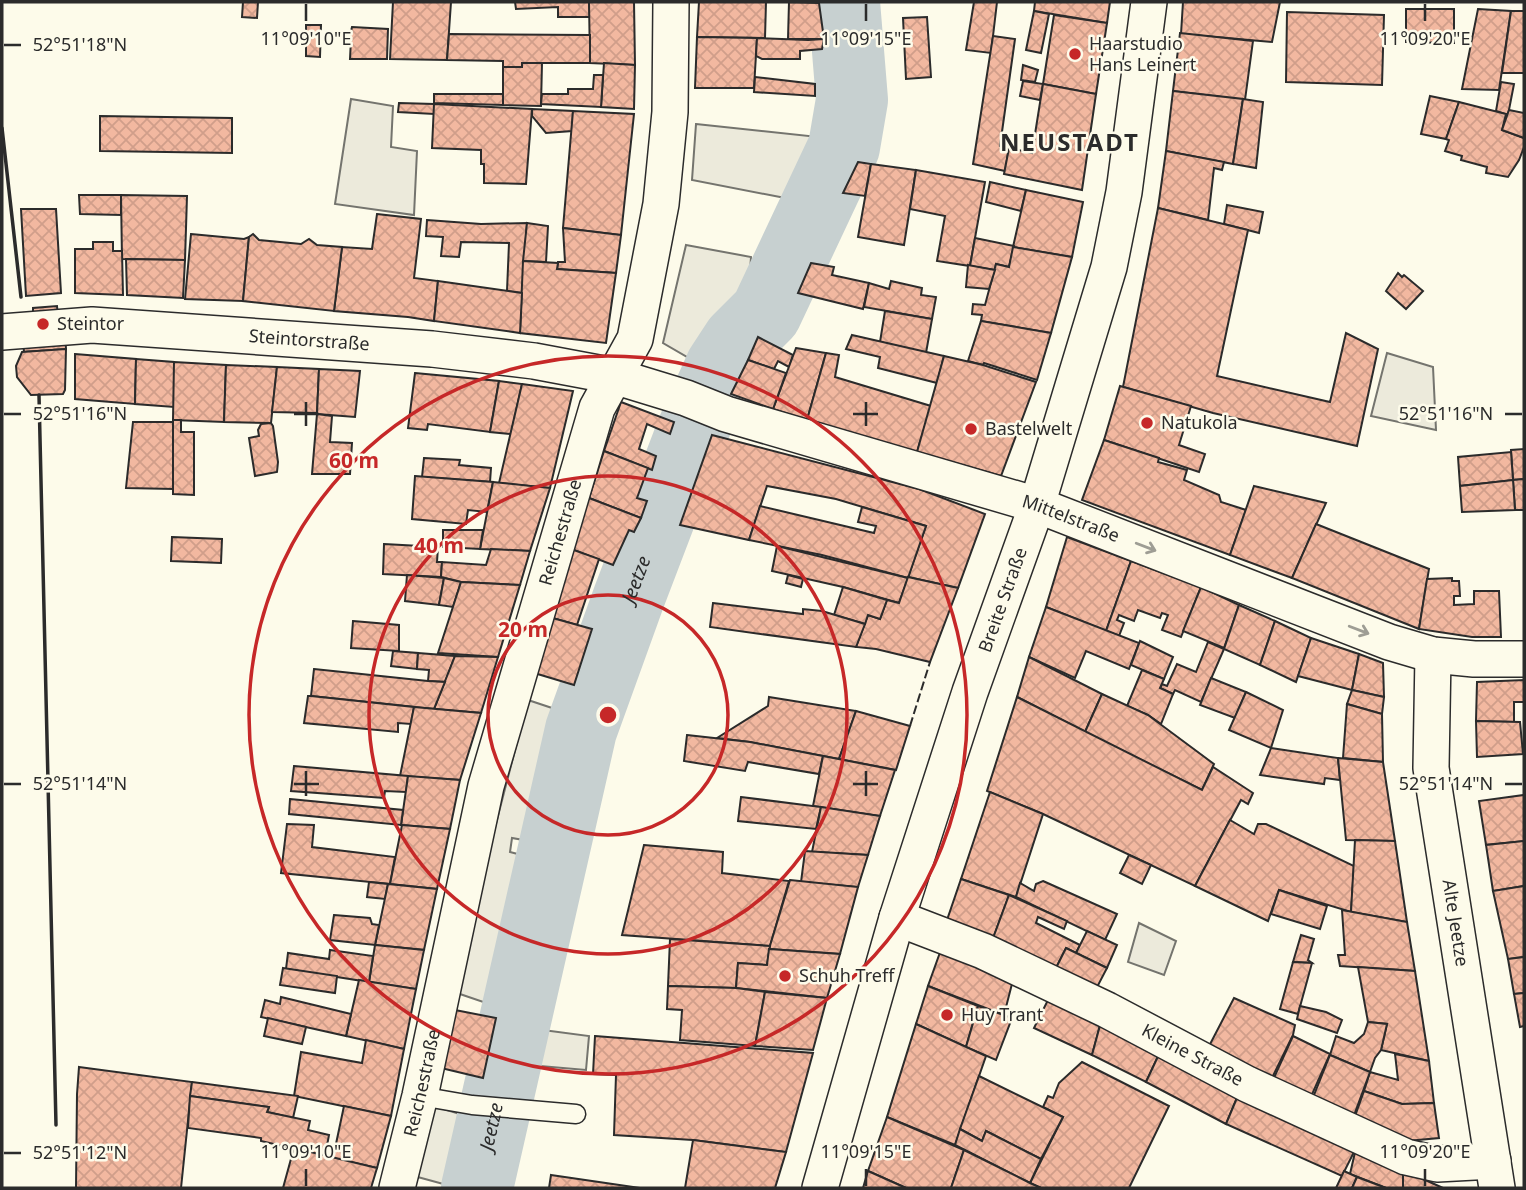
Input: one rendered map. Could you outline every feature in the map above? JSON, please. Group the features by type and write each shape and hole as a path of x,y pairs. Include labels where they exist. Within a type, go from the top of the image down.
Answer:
{"street":[{"name":"Reichestraße","path":"397,1188 420,1096 486,786 597,408 635,339 661,204 670,112 671,2"},
{"name":"Breite Straße","path":"820,1188 897,918 970,692 1037,505 1108,267 1124,192 1149,2"},
{"name":"Steintorstraße","path":"10,331 92,325 432,349 534,361 614,376"},
{"name":"Mittelstraße","path":"614,376 686,398 726,414 1037,505 1389,642 1433,655 1474,659 1524,659"},
{"name":"Alte Jeetze","path":"1433,655 1431,768 1495,1175"},
{"name":"Kleine Straße","path":"897,918 983,951 1107,1010 1247,1084 1406,1157 1495,1175"}],"lane":[{"path":"420,1096 472,1105 576,1114"}],"shaded area":[{"path":"351,99 393,106 391,147 417,151 414,215 335,204"},
{"path":"696,124 828,138 806,202 692,180"},
{"path":"686,245 751,257 749,287 726,313 701,365 663,343"},
{"path":"1387,353 1433,367 1436,430 1371,416"},
{"path":"528,700 564,712 529,841 512,838 510,852 529,857 492,1005 457,993 491,843"},
{"path":"1139,923 1176,941 1164,975 1128,962"},
{"path":"543,1030 589,1036 586,1070 540,1066"},
{"path":"434,1106 463,1115 447,1185 414,1176"}],"building":[{"path":"243,2 258,2 257,18 242,17"},
{"path":"393,2 451,2 447,60 390,59"},
{"path":"515,2 589,2 590,17 558,17 558,7 516,9"},
{"path":"589,2 634,2 635,65 590,63"},
{"path":"699,2 766,2 765,38 697,37"},
{"path":"789,2 819,3 824,39 788,39"},
{"path":"974,2 997,2 991,53 966,50"},
{"path":"1035,2 1110,2 1107,23 1034,11"},
{"path":"1183,2 1280,2 1272,42 1181,34"},
{"path":"1406,9 1454,9 1454,43 1406,42"},
{"path":"1478,9 1511,11 1499,90 1462,89"},
{"path":"1034,11 1049,14 1041,53 1026,50"},
{"path":"1511,11 1524,11 1524,73 1502,73"},
{"path":"1287,12 1384,15 1382,85 1286,82"},
{"name":"Haarstudio Hans Leinert","path":"1054,15 1107,23 1096,94 1043,84"},
{"path":"927,17 931,77 906,79 903,18"},
{"path":"306,25 321,25 320,57 306,56"},
{"path":"352,27 388,29 387,59 350,59 349,39"},
{"path":"1180,33 1253,41 1245,100 1173,91"},
{"path":"449,34 590,35 590,63 522,63 522,67 503,67 503,61 447,60"},
{"path":"993,36 1015,39 1000,146 1009,148 1005,171 973,164"},
{"path":"697,37 757,38 754,88 695,88"},
{"path":"757,38 824,39 822,49 800,51 800,59 762,59 756,56"},
{"path":"522,63 542,63 541,106 503,105 503,67 522,67"},
{"path":"604,63 635,65 634,109 601,107"},
{"path":"1023,65 1038,70 1035,82 1021,80"},
{"path":"594,75 603,75 601,107 541,104 542,94 568,94 568,89 593,89"},
{"path":"755,77 815,84 815,96 754,92"},
{"path":"1023,81 1043,84 1040,100 1020,96"},
{"path":"1501,82 1514,84 1508,115 1496,111"},
{"path":"1043,84 1096,94 1082,190 1004,174 1009,148 1032,153"},
{"path":"1173,91 1243,99 1233,164 1166,151"},
{"path":"434,94 503,94 503,105 434,103"},
{"path":"1430,96 1459,102 1446,139 1421,134"},
{"path":"1243,99 1263,102 1256,168 1233,164"},
{"path":"1459,102 1506,114 1502,130 1524,138 1519,160 1508,177 1486,173 1487,167 1461,160 1462,156 1445,151 1449,140 1446,139"},
{"path":"399,103 434,104 434,114 398,112"},
{"path":"434,104 532,109 526,184 484,183 481,150 432,148"},
{"path":"532,109 573,111 572,131 546,133 532,116"},
{"path":"1509,110 1524,113 1524,138 1502,130"},
{"path":"573,111 634,114 621,235 563,228"},
{"path":"100,116 232,118 232,153 100,151"},
{"path":"1166,151 1224,162 1222,170 1214,168 1208,220 1158,208"},
{"path":"858,162 871,164 865,196 843,193"},
{"path":"871,164 916,170 904,245 858,237"},
{"path":"916,170 985,182 970,266 937,261 945,216 910,209"},
{"path":"990,182 1026,190 1021,211 986,202"},
{"path":"1026,190 1083,202 1072,257 1013,247"},
{"path":"79,195 121,195 121,215 80,214"},
{"path":"121,195 187,196 185,260 122,259"},
{"path":"1227,205 1263,212 1259,233 1224,224"},
{"path":"1158,208 1248,230 1217,376 1330,402 1346,333 1378,349 1357,446 1213,413 1123,387"},
{"path":"21,209 56,209 61,293 26,296"},
{"path":"377,214 421,219 414,278 438,281 434,321 334,311 342,247 372,249"},
{"path":"427,220 481,224 527,223 522,293 507,291 509,243 461,242 459,257 441,256 443,237 426,236"},
{"path":"527,223 548,226 546,262 523,261"},
{"path":"563,228 621,235 616,273 557,269 558,262 565,262"},
{"path":"191,234 244,239 249,237 243,301 185,299"},
{"path":"253,234 259,240 301,244 309,239 317,245 342,247 334,311 243,301 249,237"},
{"path":"975,238 1014,246 1009,267 996,264 995,270 970,266"},
{"path":"93,242 113,242 113,251 122,251 123,295 75,293 75,249 93,249"},
{"path":"1013,247 1072,257 1051,333 981,321 982,315 972,314 973,304 985,305 996,264 1009,267"},
{"path":"126,259 185,260 183,298 127,295"},
{"path":"523,261 558,263 557,269 616,273 606,343 520,333"},
{"path":"811,263 834,267 832,275 869,283 863,309 798,293"},
{"path":"968,265 995,270 989,289 966,287"},
{"path":"1398,273 1423,291 1406,309 1386,291"},
{"path":"438,281 522,293 520,333 434,321"},
{"path":"891,281 922,288 921,295 936,297 932,319 864,307 869,283 889,289"},
{"name":"Steintor","path":"57,306 58,316 64,315 66,349 24,352 22,330 33,314 33,308"},
{"path":"885,311 932,319 926,353 880,342"},
{"path":"981,321 1051,333 1037,380 984,363 983,365 968,361"},
{"path":"852,335 944,356 937,383 878,368 880,357 846,349"},
{"path":"758,337 793,355 789,367 778,361 774,369 748,360"},
{"path":"796,348 826,353 807,420 773,409"},
{"path":"66,349 63,394 31,395 17,377 16,366 22,352"},
{"path":"826,353 839,355 835,377 931,406 917,452 807,420"},
{"path":"75,354 136,359 135,404 75,399"},
{"name":"Bastelwelt","path":"944,356 1036,382 1001,476 917,452"},
{"path":"136,359 174,362 174,407 135,404"},
{"path":"748,360 786,373 773,409 731,394"},
{"path":"174,362 226,365 224,422 173,420"},
{"path":"226,365 277,367 271,423 224,422"},
{"path":"277,367 319,369 317,413 272,412"},
{"path":"319,369 360,371 355,417 317,414"},
{"path":"415,373 499,381 490,432 428,424 427,430 408,428"},
{"path":"499,381 522,384 511,434 490,432"},
{"path":"522,384 573,391 550,488 499,483"},
{"name":"Natukola","path":"1120,386 1191,406 1179,445 1205,454 1199,472 1104,440"},
{"path":"621,402 674,422 670,434 647,424 639,449 656,456 652,470 604,451"},
{"path":"317,414 332,416 330,442 352,443 350,474 312,474"},
{"path":"173,420 181,420 181,432 194,432 194,495 173,494"},
{"path":"133,422 173,422 173,489 126,488"},
{"path":"271,423 278,462 277,472 255,476 249,438 259,436 261,424"},
{"path":"712,435 919,489 985,514 958,588 908,577 926,526 836,499 767,486 749,540 680,525"},
{"path":"1104,440 1159,458 1158,462 1187,470 1184,480 1219,495 1221,502 1246,510 1230,555 1082,500"},
{"path":"1524,449 1524,479 1513,480 1511,450"},
{"path":"604,451 648,468 637,498 647,501 641,518 589,498"},
{"path":"1511,452 1513,480 1460,486 1458,457"},
{"path":"424,458 460,460 459,465 491,468 490,482 422,477"},
{"path":"415,476 493,482 487,512 468,510 466,524 412,519"},
{"path":"1524,479 1524,510 1515,510 1513,480"},
{"path":"1513,480 1515,510 1462,512 1460,486"},
{"path":"493,482 550,488 530,551 480,549"},
{"path":"1254,486 1326,503 1292,578 1230,555"},
{"path":"589,498 641,518 634,532 629,530 613,565 571,549"},
{"path":"760,506 874,533 876,526 858,522 862,507 926,526 908,578 822,555 749,540"},
{"path":"1316,524 1429,569 1419,629 1292,578"},
{"path":"443,530 483,530 480,549 443,547"},
{"path":"172,537 222,539 221,563 171,561"},
{"path":"1067,537 1131,561 1106,631 1046,607"},
{"path":"384,544 438,547 437,562 442,562 441,577 383,574"},
{"path":"777,546 908,578 899,603 772,571"},
{"path":"491,549 530,551 520,585 461,582 441,577 442,562 486,565"},
{"path":"571,549 599,559 577,625 549,617"},
{"path":"1131,561 1201,587 1181,637 1162,630 1168,615 1162,613 1160,618 1138,610 1134,621 1119,615 1117,620 1124,623 1119,636 1106,631"},
{"path":"407,575 444,578 439,605 405,601"},
{"path":"788,575 803,579 801,587 786,583"},
{"path":"908,577 958,588 930,662 856,647 868,615 880,619 887,600 899,603"},
{"path":"444,578 461,582 453,607 439,605"},
{"path":"1452,578 1452,581 1459,581 1460,596 1454,596 1454,605 1474,604 1474,591 1499,591 1501,637 1472,637 1419,629 1427,579"},
{"path":"461,582 520,585 498,657 438,653"},
{"path":"843,587 887,600 880,619 868,615 865,624 834,615"},
{"path":"1201,587 1239,605 1224,648 1183,631"},
{"path":"713,603 803,614 803,609 822,611 865,624 856,647 710,627"},
{"path":"1239,605 1275,621 1260,665 1224,649"},
{"path":"1046,607 1139,643 1129,669 1086,651 1075,678 1029,657"},
{"path":"549,617 592,629 574,685 531,672"},
{"path":"353,621 399,625 399,651 351,648"},
{"path":"1275,621 1311,638 1296,682 1260,665"},
{"path":"1311,638 1359,654 1352,690 1298,676"},
{"path":"1140,641 1173,657 1164,679 1131,665"},
{"path":"1208,642 1224,649 1201,702 1175,690 1173,694 1160,688 1162,684 1167,686 1177,664 1196,672"},
{"path":"393,651 418,653 417,669 391,666"},
{"path":"418,653 455,656 445,682 428,681 429,670 417,669"},
{"path":"1359,654 1383,663 1384,697 1352,690"},
{"path":"455,656 498,657 481,713 434,709"},
{"path":"1029,657 1102,694 1085,732 1017,697"},
{"path":"314,669 445,682 434,709 311,696"},
{"path":"1142,670 1164,679 1160,688 1173,694 1161,724 1127,706"},
{"path":"1211,678 1246,692 1235,718 1200,705"},
{"path":"1524,680 1524,702 1514,702 1514,722 1476,721 1477,682"},
{"path":"1352,690 1384,697 1382,714 1347,704"},
{"path":"1246,692 1283,710 1271,748 1229,730"},
{"path":"1102,694 1148,715 1214,764 1202,790 1085,732"},
{"path":"308,696 414,707 411,724 398,723 398,732 304,723"},
{"path":"769,697 856,711 839,759 717,738 768,706"},
{"path":"1017,697 1202,790 1213,767 1253,793 1248,804 1241,800 1195,886 1043,814 987,791"},
{"path":"1347,704 1382,714 1383,762 1343,758"},
{"path":"414,707 481,713 460,780 400,776"},
{"path":"856,711 910,726 896,770 839,759"},
{"path":"1476,721 1520,722 1523,754 1477,757"},
{"path":"687,735 750,742 823,756 819,774 748,762 745,771 684,761"},
{"path":"1271,748 1338,758 1340,780 1325,778 1324,784 1260,775"},
{"path":"823,756 895,770 880,816 813,806"},
{"path":"1338,758 1383,762 1395,841 1346,840"},
{"path":"294,766 408,776 406,792 385,791 384,798 291,791"},
{"path":"408,776 460,780 450,829 401,825"},
{"path":"990,792 1043,814 1016,897 961,879"},
{"path":"1524,795 1524,841 1486,845 1479,801"},
{"path":"741,797 821,807 816,829 738,821"},
{"path":"290,799 403,810 401,825 289,814"},
{"path":"821,807 880,816 868,855 812,852"},
{"path":"1230,820 1254,834 1258,824 1266,824 1354,866 1351,912 1279,890 1268,921 1195,886"},
{"path":"287,824 314,825 312,847 395,857 390,884 281,873"},
{"path":"402,825 450,829 437,889 390,884"},
{"path":"1355,840 1395,841 1407,922 1351,912"},
{"path":"1524,841 1524,886 1493,891 1486,845"},
{"path":"644,845 723,852 722,873 789,881 770,946 622,935"},
{"path":"805,851 868,855 858,887 801,882"},
{"path":"1129,855 1151,865 1142,884 1120,873"},
{"path":"961,879 1009,895 992,941 946,923"},
{"path":"790,880 858,887 840,954 769,949"},
{"path":"1043,881 1117,914 1105,940 1016,897 1020,883 1034,891 1036,884"},
{"path":"369,882 388,884 385,899 367,897"},
{"path":"388,884 437,889 424,950 375,945"},
{"path":"1524,886 1524,957 1508,959 1493,891"},
{"path":"1279,890 1327,906 1320,929 1271,914"},
{"path":"1009,895 1067,921 1064,929 1038,917 1036,923 1080,945 1076,953 1066,948 1054,972 992,941"},
{"path":"1342,910 1407,922 1415,971 1340,966 1338,955 1345,955"},
{"path":"334,915 370,918 372,924 379,925 375,945 330,940"},
{"path":"1087,931 1117,945 1107,968 1076,953"},
{"path":"1301,935 1314,939 1308,960 1312,963 1293,962"},
{"path":"670,939 770,946 767,965 738,963 736,988 668,986"},
{"path":"943,944 1014,976 1004,1015 928,986"},
{"path":"375,945 424,950 416,989 369,982"},
{"path":"1066,948 1107,968 1094,993 1054,972"},
{"name":"Schuh Treff","path":"769,949 840,954 827,998 736,988 738,963 767,965"},
{"path":"330,950 373,956 369,982 286,969 288,953 329,959"},
{"path":"1524,957 1524,993 1514,994 1508,959"},
{"path":"1293,962 1312,963 1298,1014 1280,1009"},
{"path":"1358,967 1415,971 1429,1061 1381,1050 1387,1024 1368,1022"},
{"path":"283,968 337,976 335,993 280,985"},
{"path":"359,980 416,989 404,1049 346,1036"},
{"path":"668,986 736,988 765,992 755,1046 680,1040 682,1010 667,1009"},
{"name":"Huy Trant","path":"928,986 978,1006 966,1047 916,1024"},
{"path":"765,992 827,998 813,1050 755,1046"},
{"path":"1524,993 1524,1026 1520,1027 1514,994"},
{"path":"1051,994 1102,1018 1092,1055 1034,1028"},
{"path":"281,997 351,1014 346,1036 261,1017 265,1000 280,1004"},
{"path":"1234,998 1295,1025 1293,1035 1271,1080 1207,1050"},
{"path":"978,1006 1012,1018 996,1060 966,1047"},
{"path":"1300,1006 1326,1012 1342,1020 1337,1033 1297,1019"},
{"path":"455,1010 496,1018 483,1078 441,1068"},
{"path":"268,1018 306,1027 302,1044 264,1036"},
{"path":"1102,1018 1161,1050 1146,1082 1092,1055"},
{"path":"1368,1022 1387,1024 1381,1050 1370,1072 1330,1055 1336,1036 1354,1043 1364,1034"},
{"path":"916,1024 986,1056 955,1145 887,1117"},
{"path":"595,1036 813,1053 786,1152 693,1140 614,1135 616,1075 593,1074"},
{"path":"1293,1036 1330,1054 1310,1099 1272,1082"},
{"path":"366,1040 404,1049 391,1116 294,1096 301,1052 362,1063"},
{"path":"1161,1050 1239,1093 1226,1124 1146,1082"},
{"path":"1395,1054 1429,1061 1434,1103 1402,1104 1364,1091 1370,1072 1398,1080"},
{"path":"1330,1055 1370,1072 1353,1118 1312,1100"},
{"path":"1082,1062 1169,1106 1129,1188 1041,1188 1030,1183 1063,1117 1043,1107 1048,1096 1053,1098 1059,1083"},
{"path":"79,1067 192,1082 181,1188 76,1188"},
{"path":"979,1076 1063,1117 1041,1159 986,1131 982,1141 960,1129"},
{"path":"192,1082 298,1096 293,1118 267,1112 269,1107 190,1096"},
{"path":"1364,1091 1402,1104 1434,1103 1439,1138 1407,1141 1354,1119"},
{"path":"1239,1093 1356,1148 1342,1176 1226,1124"},
{"path":"190,1096 269,1107 267,1112 310,1121 308,1130 329,1135 325,1156 261,1141 261,1138 188,1128"},
{"path":"344,1106 391,1116 377,1168 333,1158"},
{"path":"887,1117 964,1150 951,1188 906,1188 868,1171"},
{"path":"960,1129 982,1141 986,1131 1041,1159 1030,1183 955,1145"},
{"path":"693,1140 786,1152 775,1188 685,1188"},
{"path":"294,1148 377,1168 371,1188 283,1188"},
{"path":"1356,1148 1403,1170 1403,1188 1386,1188 1350,1174"},
{"path":"964,1150 1030,1183 1041,1188 951,1188"},
{"path":"1403,1170 1443,1188 1403,1188"},
{"path":"868,1171 906,1188 863,1188"},
{"path":"1344,1171 1357,1177 1352,1188 1336,1188"},
{"path":"551,1175 640,1188 549,1188"},
{"path":"1357,1177 1386,1188 1352,1188"}],"waterway":[{"name":"Jeetze","path":"477,1188 581,730 692,432 721,367 738,341 766,313 844,147 852,100 844,2"}],"fence":[{"path":"910,726 930,662"}],"wall":[{"path":"2,128 21,297"},
{"path":"39,395 56,1125"}],"place":[{"name":"Haarstudio Hans Leinert","path":"1075,54"},
{"name":"Steintor","path":"43,324"},
{"name":"Natukola","path":"1147,423"},
{"name":"Bastelwelt","path":"971,429"},
{"name":"Schuh Treff","path":"785,976"},
{"name":"Huy Trant","path":"947,1015"}],"district":[{"name":"NEUSTADT","path":"1070,143"}]}
